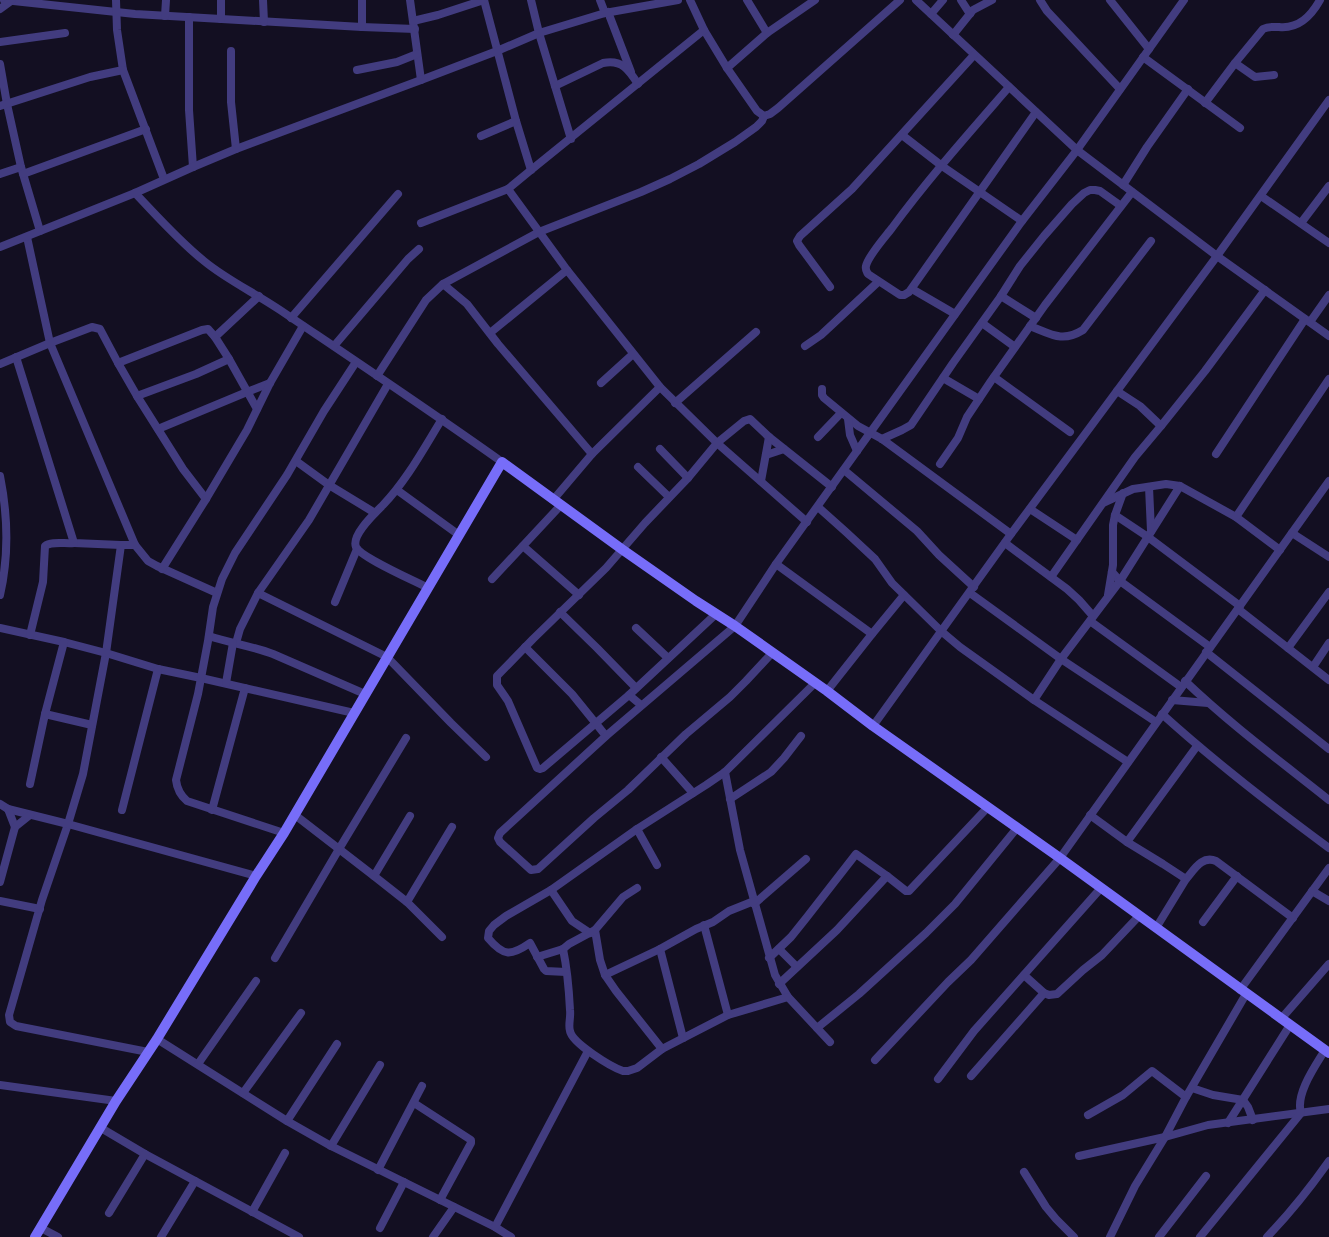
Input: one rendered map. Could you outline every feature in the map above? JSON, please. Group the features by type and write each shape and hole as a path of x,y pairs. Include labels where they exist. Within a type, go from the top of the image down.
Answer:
{"street":[{"path":"0,9 12,0 70,3 116,12 165,16 362,27 414,25 438,15 484,0 530,170"},
{"path":"116,0 120,53 123,70 164,179"},
{"path":"165,16 166,0"},
{"path":"221,0 221,19"},
{"path":"263,0 264,22"},
{"path":"362,0 362,27"},
{"path":"410,0 421,80"},
{"path":"531,0 539,33 571,139"},
{"path":"600,0 632,75 638,84"},
{"path":"0,247 135,193 193,167 497,51 539,33 606,13 678,0"},
{"path":"690,0 704,30 727,68 757,111 764,116"},
{"path":"747,0 751,9 767,33"},
{"path":"727,68 767,33 815,0"},
{"path":"377,376 426,300 443,284 539,232 670,179 699,164 735,142 756,127 762,121 764,116 770,114 778,108 900,0"},
{"path":"916,0 1077,150 1217,256 1329,336"},
{"path":"931,14 943,0"},
{"path":"960,0 970,14"},
{"path":"953,35 973,10 992,0"},
{"path":"1040,0 1047,11 1120,89"},
{"path":"1110,0 1149,49"},
{"path":"772,653 730,697 686,734 628,790 538,869 531,870 500,842 499,835 606,736 735,626 776,564 955,314 1022,221 1077,150 1184,0"},
{"path":"1206,102 1263,29 1269,27 1285,28 1296,26 1308,16 1320,0"},
{"path":"189,17 189,110 193,167"},
{"path":"421,224 508,189 704,30"},
{"path":"0,42 65,33"},
{"path":"231,51 231,97 236,150"},
{"path":"358,70 397,62 417,54"},
{"path":"830,287 799,245 798,241 800,236 852,189 974,55"},
{"path":"1143,57 1240,128"},
{"path":"555,86 603,63 609,62 620,64 632,75"},
{"path":"1235,63 1256,77 1274,75"},
{"path":"0,64 3,105 40,232"},
{"path":"3,105 90,77 123,70"},
{"path":"1008,87 876,248 866,267 867,272 878,282 902,295 906,294 912,289 1036,112"},
{"path":"1123,185 1147,146 1188,89"},
{"path":"873,726 1011,534 1217,256 1329,100"},
{"path":"481,136 516,121"},
{"path":"0,174 22,171 146,129"},
{"path":"902,135 942,166 1022,221"},
{"path":"1301,223 1329,186"},
{"path":"508,189 567,270 660,387 717,443 807,522"},
{"path":"882,439 911,425 1002,296 1020,266 1056,221 1084,193 1090,190 1100,192 1121,206"},
{"path":"940,464 958,438 967,416 994,376 1036,318 1132,192"},
{"path":"135,193 200,258 218,271 259,296 442,420 623,550 735,626 827,691 873,726 1060,858 1327,1052 1314,1068 1301,1098 1301,1112 1200,1237"},
{"path":"291,318 398,194"},
{"path":"1260,196 1329,243"},
{"path":"27,236 50,343 135,546 148,561 217,592"},
{"path":"1030,326 1061,338 1083,330 1151,241"},
{"path":"334,346 408,259 419,249"},
{"path":"490,333 567,270"},
{"path":"805,346 820,335 878,282"},
{"path":"443,284 467,304 498,344 592,454"},
{"path":"912,289 955,314"},
{"path":"1050,576 1135,457 1162,426 1205,371 1265,290"},
{"path":"1216,454 1307,321 1329,295"},
{"path":"215,337 259,296"},
{"path":"1002,296 1036,318"},
{"path":"982,323 1015,347"},
{"path":"162,568 206,499 247,430 270,384 303,326"},
{"path":"0,364 92,327 98,328 103,333 137,396 183,469 206,499"},
{"path":"118,363 204,330 208,330 215,337 229,359 257,409"},
{"path":"675,403 756,332"},
{"path":"601,383 633,354"},
{"path":"16,357 74,543"},
{"path":"137,396 196,374 229,359"},
{"path":"284,833 193,804 184,798 177,789 176,780 193,716 209,636 213,607 222,579 235,553 296,461 324,411 356,362"},
{"path":"994,376 1070,432"},
{"path":"943,378 979,399"},
{"path":"1236,517 1329,379"},
{"path":"158,429 270,384"},
{"path":"226,683 235,643 240,629 258,593 309,520 388,384"},
{"path":"492,579 523,546 592,454 660,387"},
{"path":"822,389 822,395 824,398 848,419 882,439 1011,534"},
{"path":"1117,391 1140,406 1162,426"},
{"path":"818,437 841,413"},
{"path":"716,614 629,695 543,768 537,768 508,701 497,685 499,674 623,550 645,523 688,478 717,443 744,421 750,419 769,437 832,487"},
{"path":"848,419 850,435 857,451"},
{"path":"428,588 368,557 357,549 355,543 357,537 375,513 397,490 442,420"},
{"path":"761,481 769,437"},
{"path":"660,449 688,478"},
{"path":"766,456 784,449"},
{"path":"296,461 329,485 375,513"},
{"path":"35,1237 116,1101 157,1039 256,876 295,815 502,462"},
{"path":"638,467 669,497"},
{"path":"844,470 917,531 972,590 1061,659 1156,722"},
{"path":"0,476 6,515 7,539 4,578 0,595"},
{"path":"875,1060 948,982 971,960 1060,858 1329,481"},
{"path":"1104,502 1133,489 1166,484 1180,486 1236,517 1280,550"},
{"path":"1149,486 1149,534"},
{"path":"1034,700 1061,659 1120,581 1180,486"},
{"path":"397,490 459,534"},
{"path":"1108,598 1114,546 1113,525 1123,493"},
{"path":"818,507 874,559 892,583 941,631 960,647 1034,700 1128,762"},
{"path":"1030,509 1077,540"},
{"path":"1115,515 1149,534 1329,680"},
{"path":"1292,533 1329,557"},
{"path":"30,635 43,582 45,546 50,543 74,543 135,546"},
{"path":"1005,543 1067,589 1079,600 1092,619 1208,703 1329,800"},
{"path":"121,545 106,652 83,774 40,909 9,1015 10,1022 16,1026 148,1052"},
{"path":"523,546 579,594"},
{"path":"335,602 357,549"},
{"path":"776,564 872,634"},
{"path":"1112,572 1120,581 1208,650 1329,749"},
{"path":"1288,648 1329,592"},
{"path":"258,593 387,657 486,757"},
{"path":"827,691 904,595"},
{"path":"560,612 636,688"},
{"path":"0,628 106,652 158,670 226,683 354,713"},
{"path":"636,628 668,658"},
{"path":"209,636 261,649 365,694"},
{"path":"30,784 45,714 64,642"},
{"path":"1313,667 1329,643"},
{"path":"525,647 572,694 606,736"},
{"path":"122,810 158,670"},
{"path":"566,972 546,970 537,958 530,943 514,952 505,952 488,938 488,933 494,925 506,916 551,890 637,829 725,772 815,683"},
{"path":"212,810 245,688"},
{"path":"629,695 641,706"},
{"path":"1172,700 1208,703"},
{"path":"45,714 92,724"},
{"path":"1162,714 1197,746 1329,848"},
{"path":"730,799 771,772 801,736"},
{"path":"275,958 406,738"},
{"path":"1127,842 1197,746"},
{"path":"662,757 693,793"},
{"path":"725,772 740,850 769,958 779,984 788,997 830,1042"},
{"path":"0,804 8,810 68,824 256,876"},
{"path":"769,958 779,949 807,917 856,854 906,890 910,890 988,807"},
{"path":"8,810 15,827"},
{"path":"0,882 1,872 15,827 30,815"},
{"path":"295,815 407,902 442,937"},
{"path":"1090,815 1127,842 1186,879"},
{"path":"374,876 410,816"},
{"path":"407,902 452,827"},
{"path":"817,1028 859,994 926,933 954,904 1017,828"},
{"path":"637,829 657,865"},
{"path":"605,975 660,949 696,928 713,922 730,910 754,902 806,859"},
{"path":"1156,928 1186,879 1202,862 1209,859 1216,861 1293,918"},
{"path":"1110,1237 1135,1186 1166,1137 1243,992 1329,868"},
{"path":"779,984 837,930 887,876"},
{"path":"1203,922 1237,876"},
{"path":"537,958 563,949 592,931 623,897 637,888"},
{"path":"938,1079 974,1031 1101,888"},
{"path":"551,890 572,921 592,931 605,975 662,1049"},
{"path":"1312,891 1329,902"},
{"path":"0,901 40,909"},
{"path":"1024,975 1044,994 1054,995 1102,955 1139,916"},
{"path":"704,925 728,1015"},
{"path":"563,949 571,1015 570,1032 572,1036 588,1051 619,1070 628,1071 637,1068 662,1049 728,1015 788,997"},
{"path":"660,949 683,1038"},
{"path":"779,949 797,967"},
{"path":"1281,1019 1329,964"},
{"path":"198,1064 256,981"},
{"path":"971,1076 1044,994"},
{"path":"243,1093 301,1013"},
{"path":"1228,1123 1290,1025"},
{"path":"157,1039 287,1121 331,1146 495,1227 511,1237"},
{"path":"287,1121 337,1044"},
{"path":"495,1227 588,1051"},
{"path":"331,1146 380,1065"},
{"path":"1088,1115 1123,1095 1152,1071 1186,1097"},
{"path":"0,1085 116,1101"},
{"path":"378,1170 422,1086"},
{"path":"1192,1088 1213,1095 1243,1100 1248,1107 1253,1120"},
{"path":"414,1103 471,1140 471,1143 440,1200"},
{"path":"1079,1156 1166,1137 1208,1125 1329,1109"},
{"path":"101,1128 145,1154 299,1237"},
{"path":"252,1212 285,1153"},
{"path":"109,1213 145,1154"},
{"path":"1267,1237 1299,1201 1329,1161"},
{"path":"1024,1172 1046,1207 1074,1237"},
{"path":"1158,1237 1206,1176"},
{"path":"161,1237 195,1181"},
{"path":"380,1228 404,1182"},
{"path":"432,1237 454,1207"},
{"path":"41,1228 58,1237"}]}
